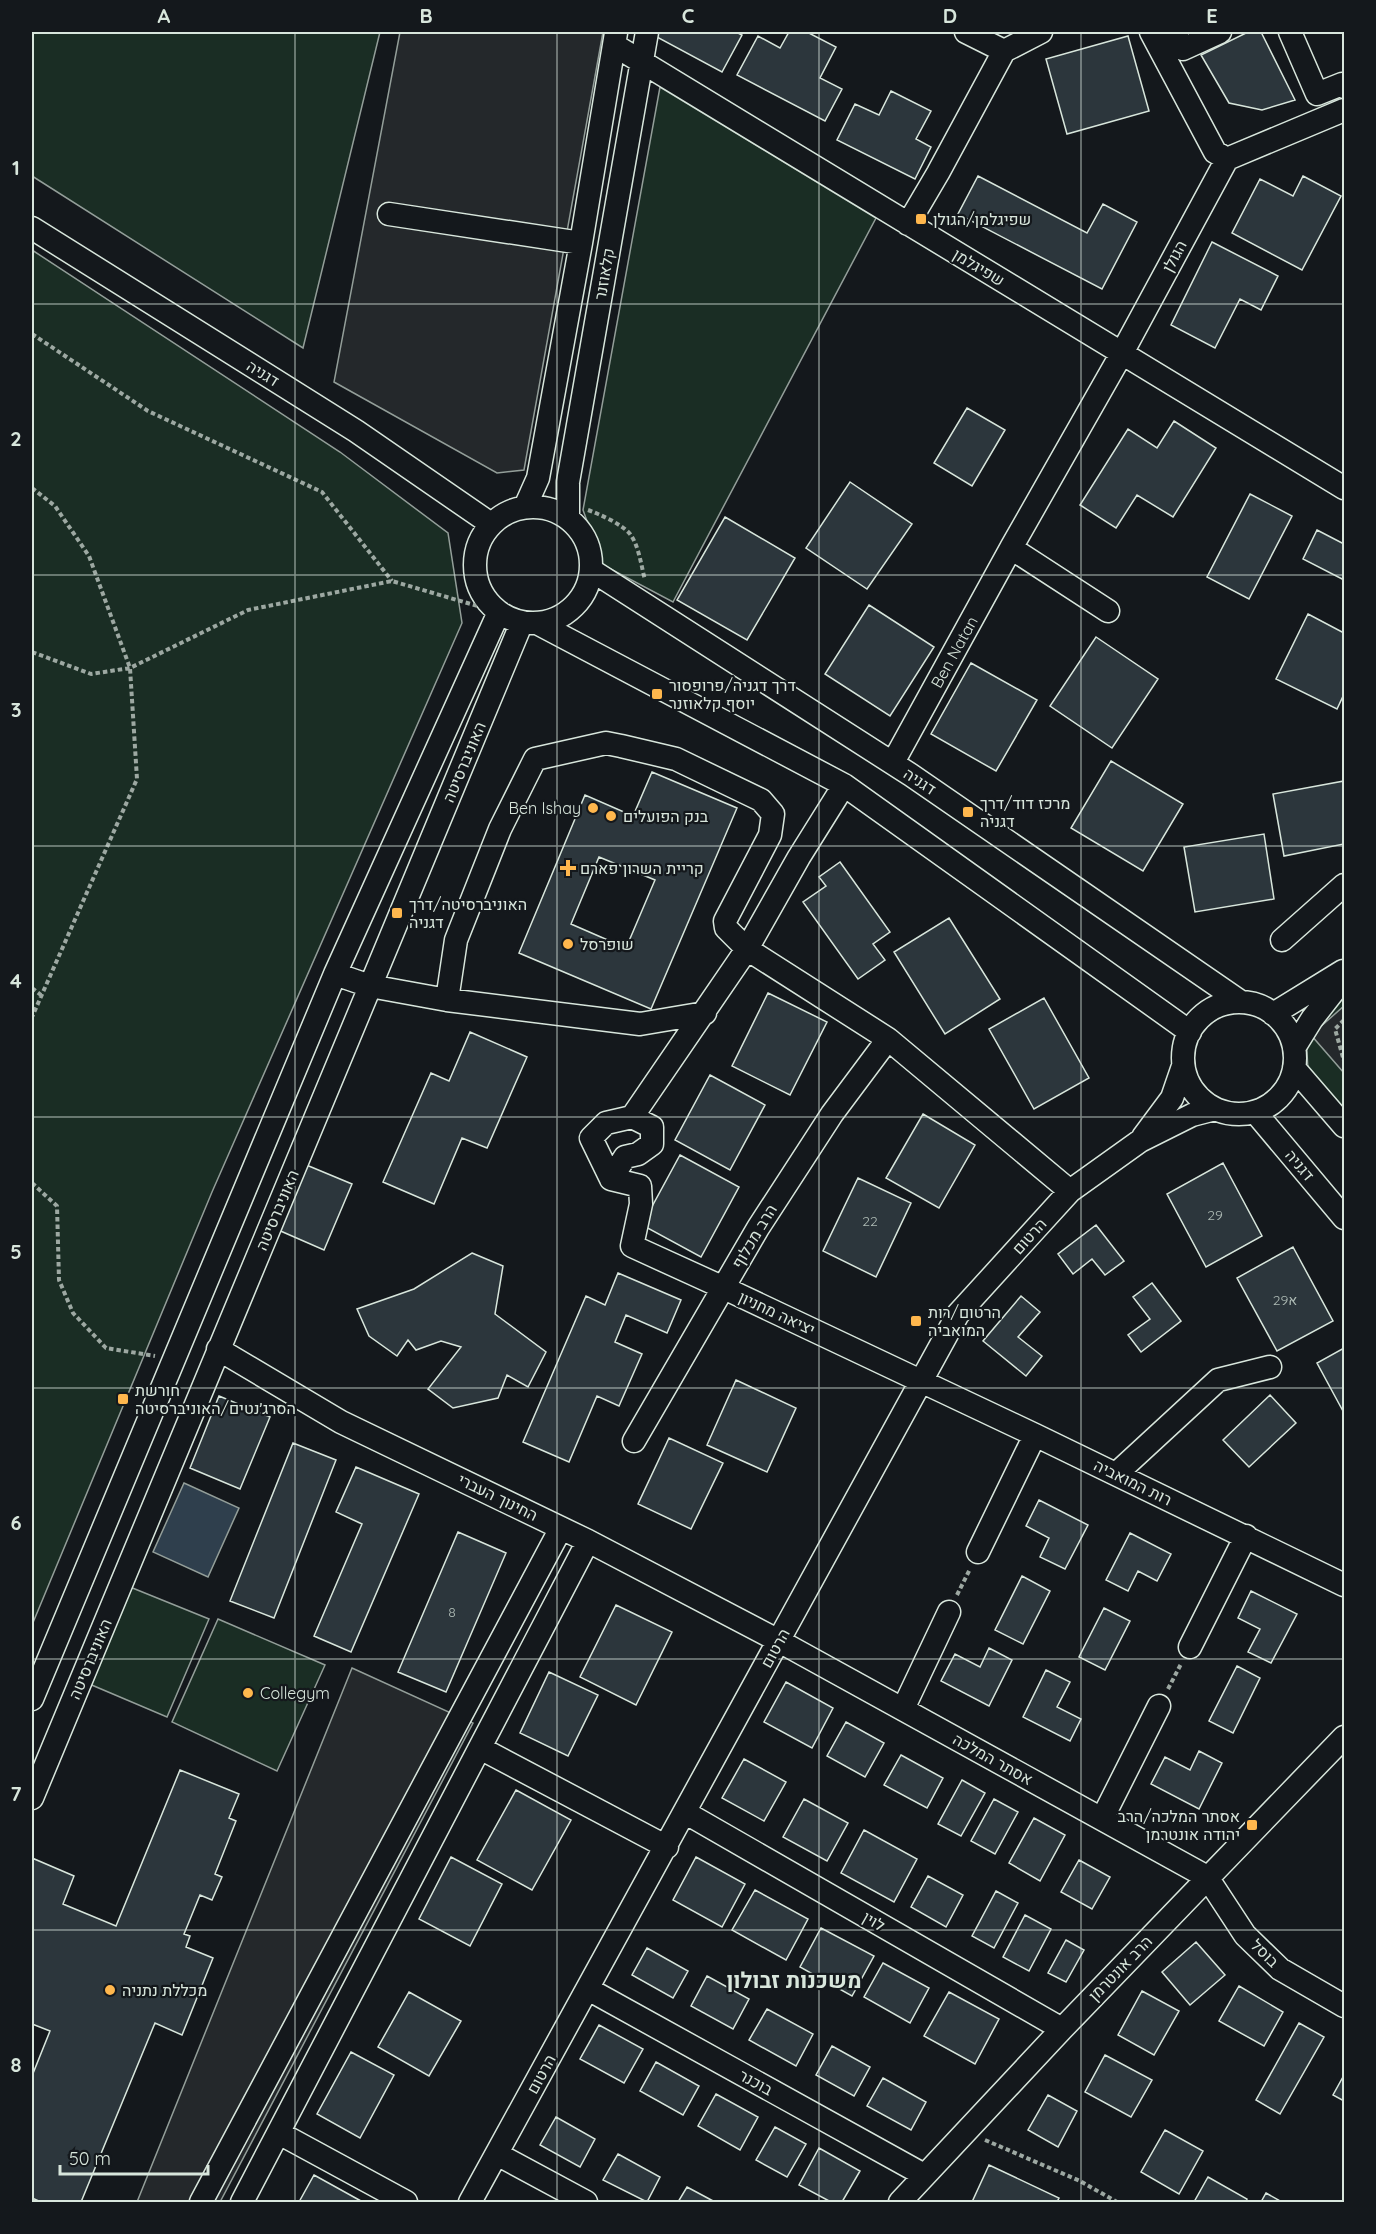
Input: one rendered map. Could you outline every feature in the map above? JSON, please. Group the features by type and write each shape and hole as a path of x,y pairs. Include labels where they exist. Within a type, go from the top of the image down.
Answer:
{"street":[{"name":"קלאוזנר","path":"568,518 568,482 647,32"},
{"path":"966,32 1004,51"},
{"path":"908,224 1004,51 1041,32"},
{"path":"1151,32 1215,152 1227,159 1344,110"},
{"path":"1174,32 1183,49 1220,32"},
{"path":"1290,32 1317,94 1342,84 1344,87"},
{"name":"קלאוזנר","path":"525,507 538,478 581,243 615,38"},
{"name":"שפיגלמן","path":"615,38 641,62 1344,488"},
{"name":"הגולן","path":"1122,353 1227,159"},
{"path":"389,214 581,243"},
{"name":"דגניה","path":"32,228 356,431 491,524"},
{"name":"Ben Natan","path":"896,757 1122,353"},
{"path":"530,623 556,618 573,607 585,590 591,570 589,550 581,532 568,518 550,509 525,507 506,513 491,524 480,541 475,561 477,581 486,599 499,612 530,623 843,785 1190,1032"},
{"path":"1011,548 1108,611"},
{"name":"דגניה","path":"591,570 911,775 1241,1002"},
{"name":"האוניברסיטה","path":"32,1699 335,974 499,612"},
{"name":"האוניברסיטה","path":"32,1798 370,986 530,623"},
{"path":"447,999 456,940 500,829 535,759 606,743 676,759 761,800 773,814 770,836 725,921 726,928 747,949 888,1039 1071,1191"},
{"path":"632,1118 747,949 843,785"},
{"path":"1282,940 1344,885"},
{"path":"1273,1014 1344,970"},
{"path":"335,974 370,986 447,999 640,1024 705,1013"},
{"path":"1344,978 1312,1018 1294,1058 1284,1090 1266,1107 1255,1112 1241,1114 1215,1109 1194,1091 1183,1066 1184,1046 1190,1032 1203,1016 1221,1005 1241,1002 1263,1008 1273,1014 1290,1035 1294,1058 1344,1126"},
{"name":"הרב מכלוף","path":"634,1441 758,1228 832,1114 888,1039"},
{"name":"הרטום","path":"1140,1141 1172,1098 1183,1066"},
{"name":"הרטום","path":"470,2202 686,1813 958,1314 1071,1191 1140,1141 1192,1115 1215,1109"},
{"name":"דגניה","path":"1255,1112 1344,1218"},
{"path":"632,1118 652,1127 652,1144 638,1154 625,1157 611,1179 591,1138 606,1123 632,1118"},
{"name":"יציאה מחניון","path":"611,1179 640,1186 641,1204 632,1246 921,1382"},
{"name":"החינוך העברי","path":"218,1349 341,1422 588,1541 779,1641"},
{"path":"1116,1474 1218,1380 1270,1367"},
{"name":"רות המואביה","path":"921,1382 1344,1585"},
{"path":"978,1552 1035,1435"},
{"path":"201,2202 561,1528"},
{"path":"1190,1647 1246,1536"},
{"path":"243,2202 588,1541"},
{"path":"903,1709 949,1612"},
{"name":"אסתר המלכה","path":"779,1641 1207,1877"},
{"path":"1102,1819 1159,1706"},
{"name":"הרב אונטרמן","path":"900,2202 1207,1877 1344,1737"},
{"path":"480,1748 667,1847"},
{"name":"לוין","path":"686,1813 1062,2029"},
{"name":"בוסל","path":"1207,1877 1245,1935 1280,1969 1344,2006"},
{"name":"בוכנר","path":"588,1989 924,2175"},
{"path":"279,2133 406,2202"},
{"path":"497,2154 586,2202"}],"path":[{"path":"32,334 148,411 322,492 392,581"},
{"path":"32,488 56,506 90,556 130,668 137,778 32,1017"},
{"path":"32,652 91,674 130,668 248,610 392,581 499,612"},
{"path":"32,988 41,995"},
{"path":"1344,1020 1335,1029 1344,1061"},
{"path":"32,1183 57,1206 59,1281 73,1313 106,1348 174,1358"},
{"path":"949,1612 978,1552"},
{"path":"1159,1706 1190,1647"},
{"path":"965,2131 1080,2181 1117,2202"}],"green space":[{"path":"32,32 380,32 303,348 32,176"},
{"path":"660,87 876,218 673,602 603,565 583,510"},
{"path":"32,250 340,452 448,533 462,623 212,1192 32,1625"},
{"path":"1344,986 1344,1111 1308,1070 1305,1020"},
{"path":"130,1587 209,1619 167,1717 87,1683"},
{"name":"Collegym","path":"218,1619 325,1665 277,1771 172,1722"}],"shaded area":[{"path":"400,32 603,32 524,470 497,473 334,382"},
{"path":"1344,1006 1344,1073 1311,1035"},
{"path":"352,1668 473,1723 220,2202 137,2202"}],"water":[{"path":"184,1483 239,1508 208,1577 153,1552"}],"building":[{"path":"657,32 736,32 742,35 722,72 655,36"},
{"path":"789,32 807,32 836,47 820,78 842,89 825,121 737,75 758,36 780,48"},
{"path":"1248,32 1261,32 1295,100 1262,110 1229,103 1201,55"},
{"path":"1128,36 1149,111 1067,134 1046,59"},
{"path":"891,91 931,111 916,139 931,147 915,179 837,140 855,104 879,115"},
{"path":"978,176 1087,233 1103,204 1137,222 1102,289 958,214"},
{"path":"1303,176 1341,196 1302,270 1232,233 1260,179 1293,196"},
{"path":"1212,242 1278,276 1261,310 1240,299 1215,348 1171,325"},
{"path":"967,408 1005,430 972,486 934,463"},
{"path":"1174,421 1216,448 1173,517 1137,495 1116,528 1080,505 1128,429 1157,448"},
{"path":"850,482 912,524 867,589 806,548"},
{"path":"1250,494 1292,516 1249,599 1207,577"},
{"path":"725,517 795,558 747,640 677,600"},
{"path":"1317,530 1344,544 1344,580 1303,559"},
{"path":"869,605 934,647 890,716 825,674"},
{"path":"1308,614 1344,633 1344,694 1337,709 1276,679"},
{"path":"1096,637 1158,679 1112,748 1050,706"},
{"path":"971,663 1037,700 996,771 931,734"},
{"path":"1111,761 1183,804 1143,871 1071,828"},
{"path":"652,772 737,808 651,1009 519,953 585,795 633,816","holes":["599,857 655,880 626,948 571,924"]},
{"path":"1344,781 1344,844 1284,856 1273,794"},
{"path":"1264,834 1274,899 1195,912 1184,847"},
{"path":"840,862 890,932 873,944 885,960 858,979 803,902 826,886 819,877"},
{"path":"949,918 1000,999 945,1034 894,952"},
{"path":"768,993 827,1022 790,1095 732,1066"},
{"path":"1044,998 1089,1078 1034,1109 989,1029"},
{"path":"470,1032 527,1057 487,1148 462,1138 434,1204 383,1182 431,1073 449,1081"},
{"path":"710,1075 765,1105 730,1170 675,1140"},
{"path":"923,1114 975,1145 939,1208 886,1178"},
{"path":"680,1155 739,1187 701,1257 642,1225"},
{"path":"1223,1163 1262,1236 1206,1267 1167,1194"},
{"path":"304,1164 352,1184 324,1250 276,1229"},
{"path":"858,1178 911,1203 876,1277 823,1251"},
{"path":"1096,1225 1124,1261 1105,1275 1092,1259 1073,1274 1058,1254"},
{"path":"1293,1247 1333,1321 1277,1351 1237,1278"},
{"path":"472,1253 503,1266 495,1314 546,1352 528,1387 507,1375 498,1398 453,1408 428,1389 461,1347 441,1341 416,1350 408,1340 397,1356 369,1336 357,1309 414,1289"},
{"path":"618,1273 681,1300 667,1333 626,1315 615,1342 642,1354 619,1406 597,1396 569,1462 523,1442 586,1296 605,1305"},
{"path":"1152,1283 1181,1321 1141,1352 1128,1335 1150,1319 1133,1297"},
{"path":"1021,1296 1040,1312 1018,1337 1042,1356 1026,1376 983,1341"},
{"path":"1344,1348 1344,1413 1317,1363"},
{"path":"736,1380 796,1408 767,1472 707,1445"},
{"path":"1270,1395 1296,1423 1249,1467 1223,1440"},
{"path":"219,1396 270,1417 240,1489 190,1468"},
{"path":"669,1438 723,1463 691,1529 638,1504"},
{"path":"293,1443 336,1460 274,1618 230,1601"},
{"path":"356,1467 419,1494 351,1652 314,1636 362,1524 336,1512"},
{"path":"1039,1500 1088,1525 1065,1569 1040,1557 1049,1538 1026,1526"},
{"path":"458,1532 506,1553 446,1692 398,1672"},
{"path":"1130,1533 1171,1554 1157,1581 1138,1571 1128,1591 1106,1580"},
{"path":"1022,1576 1050,1591 1023,1644 995,1630"},
{"path":"1251,1591 1297,1614 1271,1663 1248,1652 1260,1629 1238,1618"},
{"path":"616,1605 672,1632 636,1705 580,1677"},
{"path":"1104,1608 1130,1621 1105,1670 1079,1657"},
{"path":"989,1648 1012,1660 989,1706 941,1681 955,1654 980,1667"},
{"path":"1237,1666 1260,1678 1233,1733 1209,1721"},
{"path":"1046,1670 1070,1682 1057,1707 1081,1719 1070,1741 1023,1717"},
{"path":"549,1672 598,1695 568,1756 520,1733"},
{"path":"786,1682 833,1708 812,1748 764,1722"},
{"path":"846,1722 884,1743 865,1777 827,1756"},
{"path":"1199,1751 1222,1763 1199,1809 1151,1784 1165,1757 1190,1770"},
{"path":"901,1755 943,1778 927,1808 884,1785"},
{"path":"744,1759 786,1782 764,1821 722,1798"},
{"path":"180,1770 239,1794 229,1818 236,1821 215,1874 222,1877 212,1900 200,1895 184,1934 190,1936 186,1947 213,1958 182,2035 155,2023 81,2202 41,2202 32,2198 32,2076 50,2031 32,2024 32,1858 74,1876 63,1904 116,1926"},
{"path":"962,1780 985,1793 961,1836 938,1824"},
{"path":"516,1790 571,1820 532,1890 477,1860"},
{"path":"804,1799 848,1823 827,1861 783,1837"},
{"path":"994,1799 1018,1812 995,1854 971,1841"},
{"path":"1034,1818 1065,1835 1040,1881 1009,1863"},
{"path":"864,1830 917,1859 894,1902 841,1873"},
{"path":"451,1857 502,1884 470,1946 419,1919"},
{"path":"696,1857 745,1884 722,1927 673,1900"},
{"path":"1079,1860 1110,1877 1092,1909 1061,1892"},
{"path":"928,1876 963,1895 946,1927 911,1907"},
{"path":"755,1890 808,1919 786,1960 732,1930"},
{"path":"996,1891 1018,1903 994,1948 972,1936"},
{"path":"1025,1915 1051,1929 1029,1971 1003,1957"},
{"path":"821,1928 874,1956 852,1996 800,1967"},
{"path":"1066,1940 1084,1950 1066,1982 1048,1973"},
{"path":"1196,1942 1225,1975 1190,2005 1162,1972"},
{"path":"647,1948 688,1971 673,1998 632,1975"},
{"path":"883,1963 929,1988 910,2023 864,1997"},
{"path":"707,1976 749,1999 733,2029 691,2006"},
{"path":"1239,1986 1283,2012 1264,2046 1219,2021"},
{"path":"1142,1991 1179,2011 1154,2055 1118,2035"},
{"path":"409,1992 461,2021 429,2076 378,2047"},
{"path":"949,1992 999,2019 975,2064 924,2036"},
{"path":"767,2009 813,2034 796,2066 749,2040"},
{"path":"1299,2023 1324,2037 1280,2114 1256,2100"},
{"path":"599,2025 643,2049 624,2083 580,2059"},
{"path":"832,2046 870,2067 854,2096 816,2075"},
{"path":"351,2052 394,2075 360,2138 317,2114"},
{"path":"1105,2055 1152,2080 1131,2117 1085,2092"},
{"path":"656,2062 699,2086 683,2115 640,2091"},
{"path":"1344,2075 1344,2101 1333,2095"},
{"path":"883,2078 926,2102 911,2130 867,2106"},
{"path":"716,2094 758,2117 740,2150 698,2126"},
{"path":"1048,2095 1077,2111 1058,2147 1028,2130"},
{"path":"556,2117 595,2139 580,2167 540,2145"},
{"path":"775,2127 806,2144 787,2177 756,2160"},
{"path":"1165,2130 1203,2151 1179,2194 1141,2172"},
{"path":"819,2148 860,2171 842,2202 831,2202 799,2185"},
{"path":"618,2154 660,2177 647,2202 603,2180"},
{"path":"989,2165 1059,2198 1057,2202 972,2202"},
{"path":"314,2175 361,2201 299,2202"},
{"path":"1208,2177 1247,2199 1246,2202 1194,2202"},
{"path":"687,2187 715,2202 678,2202"},
{"path":"1266,2193 1282,2202 1261,2202"}],"place":[{"name":"שפיגלמן/הגולן","path":"921,219"},
{"name":"דרך דגניה/פרופסור יוסף קלאוזנר","path":"657,694"},
{"name":"Ben Ishay","path":"593,808"},
{"name":"מרכז דוד/דרך דגניה","path":"968,812"},
{"name":"בנק הפועלים","path":"611,816"},
{"name":"קריית השרון פארם","path":"568,868"},
{"name":"האוניברסיטה/דרך דגניה","path":"397,913"},
{"name":"שופרסל","path":"568,944"},
{"name":"הרטום/רות המואביה","path":"916,1321"},
{"name":"חורשת הסרג׳נטים/האוניברסיטה","path":"123,1399"},
{"name":"Collegym","path":"248,1693"},
{"name":"אסתר המלכה/הרב יהודה אונטרמן","path":"1252,1825"},
{"name":"מכללת נתניה","path":"110,1990"}],"district":[{"name":"משכנות זבולון","path":"794,1980"}]}
